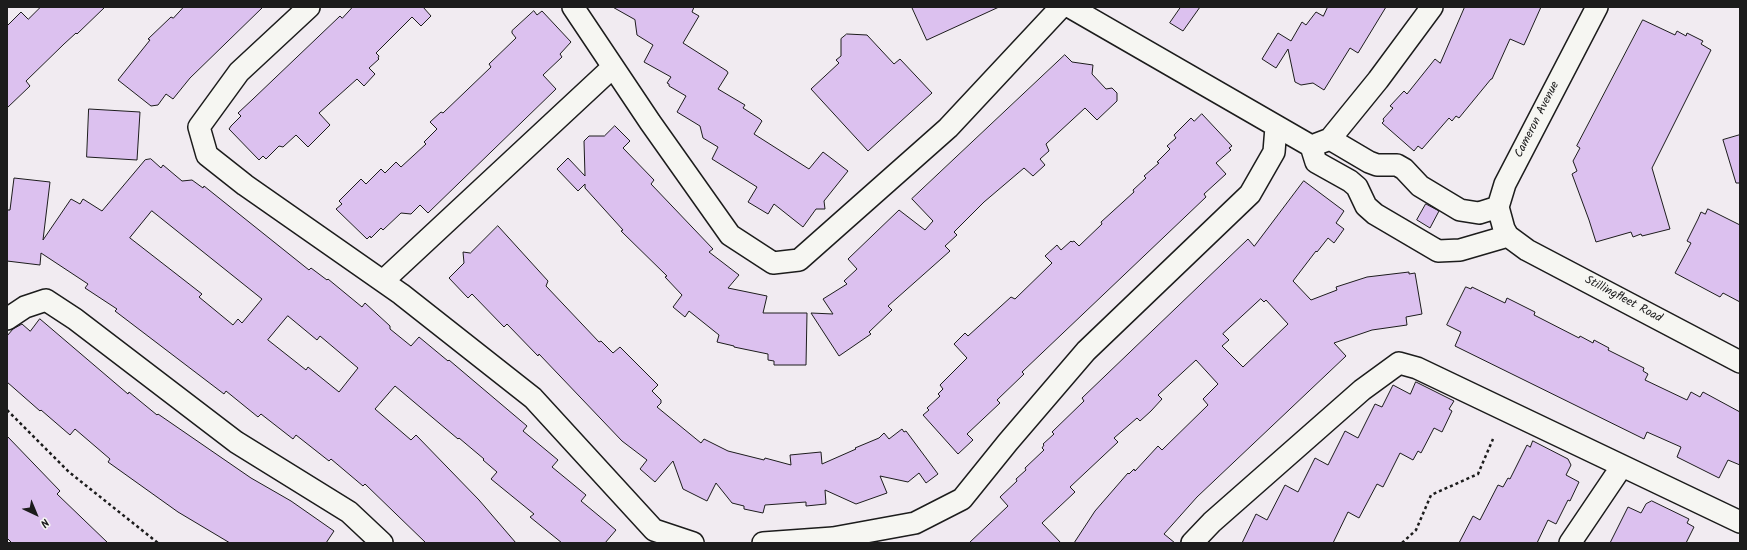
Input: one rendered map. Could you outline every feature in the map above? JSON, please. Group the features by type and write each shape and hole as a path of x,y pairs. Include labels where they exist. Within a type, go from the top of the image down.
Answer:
{"street":[{"path":"309,7 239,72 199,127 208,155 245,185 383,281 533,398 654,530 693,543"},
{"path":"574,7 650,122 730,235 773,263 799,260 948,128 1061,7"},
{"path":"1070,7 1276,127 1320,143 1377,165 1397,165 1404,169 1420,186 1460,210 1480,213 1498,207 1504,229 1508,236 1460,250 1438,251 1375,214 1366,206 1357,186 1316,162 1320,143 1378,80 1432,7"},
{"name":"Cameron Avenue","path":"1498,207 1505,184 1597,7"},
{"path":"383,281 613,67"},
{"path":"763,543 834,538 915,523 962,499 1008,442 1086,351 1250,194 1274,152 1276,127"},
{"name":"Stillingfleet Road","path":"1508,236 1527,250 1740,362"},
{"path":"7,319 25,307 46,300 75,319 236,442 349,512 382,543"},
{"path":"1192,543 1212,522 1362,390 1399,363 1417,368 1740,522"},
{"path":"1570,543 1622,466"}],"path":[{"path":"7,410 69,472 158,543"},
{"path":"1402,543 1416,530 1431,495 1478,474 1493,439"}],"building":[{"path":"41,7 105,7 26,81 30,86 7,108 7,26 21,12 28,19"},
{"path":"184,7 263,7 190,78 173,99 166,94 158,105 151,106 118,80 150,40 148,39"},
{"path":"353,7 423,7 431,16 421,26 412,17 376,53 379,56 379,59 369,68 375,74 364,86 357,79 319,113 330,125 308,147 296,135 283,147 279,146 266,159 263,156 259,160 229,129 241,116 238,113 340,16 342,18"},
{"path":"613,7 694,7 692,12 699,16 683,43 727,71 728,73 718,89 745,105 743,108 762,121 754,134 809,169 823,152 848,171 824,201 825,209 816,209 803,227 774,204 768,214 748,202 757,187 712,159 718,147 703,138 700,126 677,112 686,96 669,86 667,83 671,77 644,62 653,45 637,35 635,20"},
{"path":"912,7 999,7 927,40"},
{"path":"1181,7 1200,7 1183,31 1170,23"},
{"path":"1328,7 1386,7 1358,53 1350,48 1324,90 1313,83 1301,85 1295,82 1288,49 1276,68 1262,59 1278,33 1291,41 1302,22 1306,25 1316,12 1323,16"},
{"path":"1465,7 1541,7 1524,45 1510,39 1492,79 1459,118 1456,116 1452,121 1449,118 1422,149 1418,146 1414,151 1382,123 1384,121 1383,119 1393,108 1390,106 1404,91 1407,94 1435,59 1440,63"},
{"path":"534,11 537,15 542,11 571,42 560,54 562,57 543,75 556,89 428,213 420,205 411,214 401,213 383,230 381,228 371,238 370,236 367,239 336,209 342,204 339,201 361,179 366,184 381,169 385,173 396,162 401,167 426,144 424,142 437,129 430,122 441,112 443,113 491,67 489,64 516,38 512,31"},
{"path":"1643,20 1675,35 1677,31 1686,36 1687,33 1703,41 1701,44 1711,50 1652,168 1670,229 1642,236 1641,234 1633,237 1631,232 1596,242 1572,174 1577,171 1573,161 1580,148 1577,146"},
{"path":"847,34 867,35 894,64 900,59 932,93 868,151 811,89 839,63 836,60 841,56 841,39"},
{"path":"1065,55 1072,62 1093,65 1092,74 1106,89 1112,88 1117,93 1117,101 1097,120 1085,108 1046,144 1049,151 1040,159 1045,165 1033,176 1024,168 984,202 954,232 957,235 945,246 950,251 888,306 892,310 869,332 871,334 839,356 811,313 833,314 823,299 847,284 844,281 857,269 848,259 899,210 925,230 933,221 912,199"},
{"path":"89,109 140,112 137,160 87,157"},
{"path":"1202,114 1232,146 1229,148 1231,150 1216,163 1226,174 1204,194 1206,197 1022,372 1024,374 997,400 1000,403 967,434 973,440 958,454 923,415 929,410 927,408 940,396 938,394 943,389 940,385 967,358 954,344 965,333 968,336 1011,297 1015,299 1052,263 1045,256 1057,245 1061,250 1071,241 1074,241 1079,246 1102,224 1101,222 1134,192 1133,190 1146,178 1144,176 1159,163 1157,162 1170,149 1167,146 1176,138 1174,135 1191,118 1194,121"},
{"path":"615,126 630,141 623,148 654,180 651,184 713,249 709,252 739,275 728,288 767,296 763,313 807,313 806,365 774,365 774,361 768,360 768,354 717,342 719,335 689,311 685,317 673,307 682,295 665,277 667,276 621,231 623,230 585,188 585,184 578,191 557,169 568,158 585,176 584,141 589,136 604,136"},
{"path":"1740,135 1740,183 1736,183 1723,140"},
{"path":"151,159 161,168 163,165 182,181 192,180 203,188 204,186 309,270 311,268 327,280 328,279 362,307 365,303 390,326 390,329 411,346 419,337 448,361 449,360 527,426 523,431 558,460 552,467 586,495 581,501 616,530 605,543 562,543 530,517 534,514 491,479 497,472 483,460 484,459 395,386 375,409 411,440 416,435 479,500 516,543 426,543 365,484 363,486 331,459 329,461 296,435 293,439 261,414 258,417 226,391 224,394 115,311 117,309 85,288 88,284 41,253 40,265 7,261 7,210 10,210 14,178 50,182 43,240 71,199 80,204 83,199 102,211 145,160","holes":["152,211 262,299 242,323 238,319 233,325 199,297 202,294 130,238","288,316 317,340 320,336 358,368 339,392 308,367 306,370 268,340"]},
{"path":"1304,181 1344,211 1336,223 1344,229 1334,243 1328,238 1293,281 1311,300 1337,290 1336,287 1367,277 1409,272 1409,274 1415,273 1422,314 1406,317 1407,325 1372,330 1334,343 1346,356 1197,497 1164,534 1175,543 1074,543 1095,511 1128,473 1129,474 1134,469 1135,471 1158,446 1162,450 1208,405 1203,399 1218,384 1196,360 1158,395 1162,399 1151,411 1140,421 1137,418 1114,438 1118,442 1070,487 1075,492 1042,523 1061,543 969,543 1008,506 1000,497 1017,481 1016,479 1026,470 1025,468 1044,450 1042,448 1044,445 1043,444 1054,434 1052,432 1084,401 1082,398 1248,239 1254,246","holes":["1261,299 1264,302 1266,300 1288,324 1243,367 1222,346 1229,340 1223,334"]},
{"path":"1426,204 1439,211 1430,228 1417,220"},
{"path":"1708,209 1740,225 1740,302 1723,293 1720,297 1675,273 1691,243 1687,241 1701,212 1705,214"},
{"path":"498,226 548,281 546,286 599,342 601,341 613,353 620,347 658,385 652,391 661,400 661,403 657,407 701,443 704,439 728,451 791,465 790,455 821,452 822,464 879,438 884,433 889,439 902,429 904,432 906,431 938,474 926,483 919,473 908,482 880,476 887,493 856,504 825,490 826,504 806,506 806,502 765,505 763,513 744,509 744,506 732,503 716,483 707,501 683,489 673,461 655,482 640,469 647,460 622,441 539,354 538,356 507,324 504,327 472,294 468,298 449,278 464,263 463,252 470,253"},
{"path":"1466,287 1471,289 1472,287 1505,303 1507,298 1535,312 1534,315 1579,338 1580,336 1593,343 1594,340 1609,348 1608,350 1644,368 1643,371 1648,374 1645,380 1687,400 1691,392 1700,397 1703,392 1740,412 1740,465 1728,460 1719,478 1677,457 1681,447 1647,432 1644,439 1455,346 1461,332 1447,325"},
{"path":"40,319 128,394 129,392 157,415 158,414 251,478 291,501 334,531 326,543 230,543 178,512 108,462 110,459 75,429 70,435 7,382 7,336 13,329 22,324 30,331"},
{"path":"1416,382 1454,401 1449,409 1452,411 1442,432 1434,428 1421,453 1418,451 1413,460 1400,453 1383,487 1377,484 1359,518 1348,512 1333,543 1242,543 1256,514 1267,520 1285,485 1298,492 1315,458 1328,465 1345,431 1358,438 1375,404 1382,407 1393,385 1410,394"},
{"path":"7,436 60,491 57,494 108,543 12,543 7,538"},
{"path":"1533,441 1568,459 1571,465 1566,475 1579,482 1570,501 1568,500 1556,524 1548,520 1537,543 1459,543 1473,516 1480,520 1498,485 1503,487 1508,478 1510,479 1527,445 1530,447"},
{"path":"1652,501 1689,519 1687,523 1694,527 1686,543 1610,543 1628,507 1641,513 1646,504"}]}
